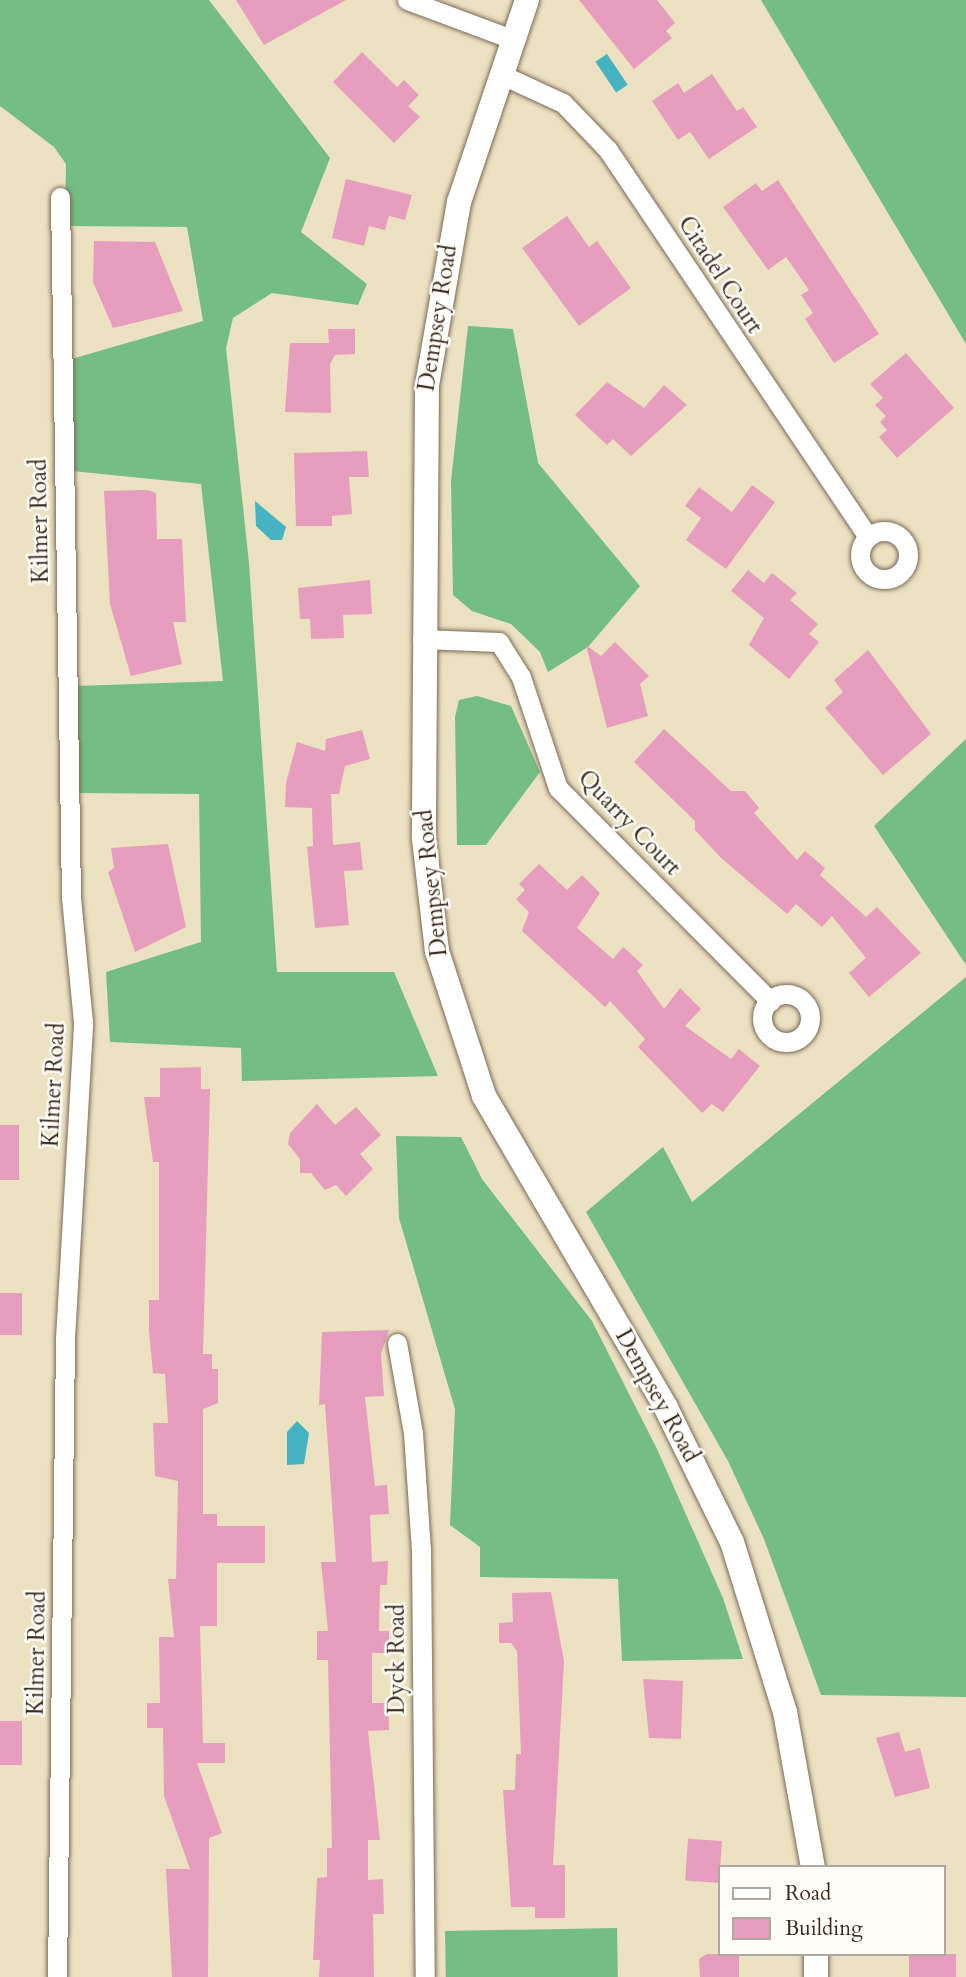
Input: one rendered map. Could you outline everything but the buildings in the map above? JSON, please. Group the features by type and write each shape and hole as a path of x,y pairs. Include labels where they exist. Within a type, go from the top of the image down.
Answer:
{"street":[{"path":"407,0 512,39"},
{"name":"Dempsey Road","path":"527,0 458,202 432,334 422,449 422,639 428,891 455,1018 484,1096 666,1408 732,1542 785,1712 813,1865"},
{"name":"Citadel Court","path":"500,74 562,103 608,150 868,537"},
{"name":"Kilmer Road","path":"57,1977 65,1338 83,1022 71,898 61,197"},
{"name":"Quarry Court","path":"422,639 499,642 521,677 558,788 770,1001"},
{"name":"Dyck Road","path":"397,1343 414,1433 421,1549 425,1977"},
{"path":"816,1956 817,1977"}],"green space":[{"path":"0,0 209,0 330,158 301,232 367,284 358,305 272,293 233,318 226,348 249,563 277,972 394,972 438,1076 242,1081 241,1048 110,1042 106,972 201,942 199,794 79,793 75,686 223,681 201,484 72,471 68,360 203,321 187,227 65,226 66,164 54,147 0,106"},
{"path":"761,0 966,0 966,344"},
{"path":"468,326 513,329 538,463 640,586 588,647 548,672 540,652 511,624 472,611 453,595 451,481"},
{"path":"477,696 511,706 540,772 486,845 457,845 455,717 459,700"},
{"path":"966,739 966,965 874,826"},
{"path":"966,977 966,1697 821,1695 764,1539 728,1461 586,1212 663,1147 692,1202"},
{"path":"396,1136 461,1137 482,1179 592,1321 657,1449 723,1598 743,1659 622,1661 618,1579 480,1577 480,1547 450,1525 455,1409 399,1218"},
{"path":"617,1928 618,1977 446,1977 445,1931"}],"water":[{"path":"607,54 628,85 616,93 595,62"},
{"path":"255,501 286,527 282,540 271,540 256,526"},
{"path":"297,1421 309,1433 304,1464 287,1465 287,1432"}]}
